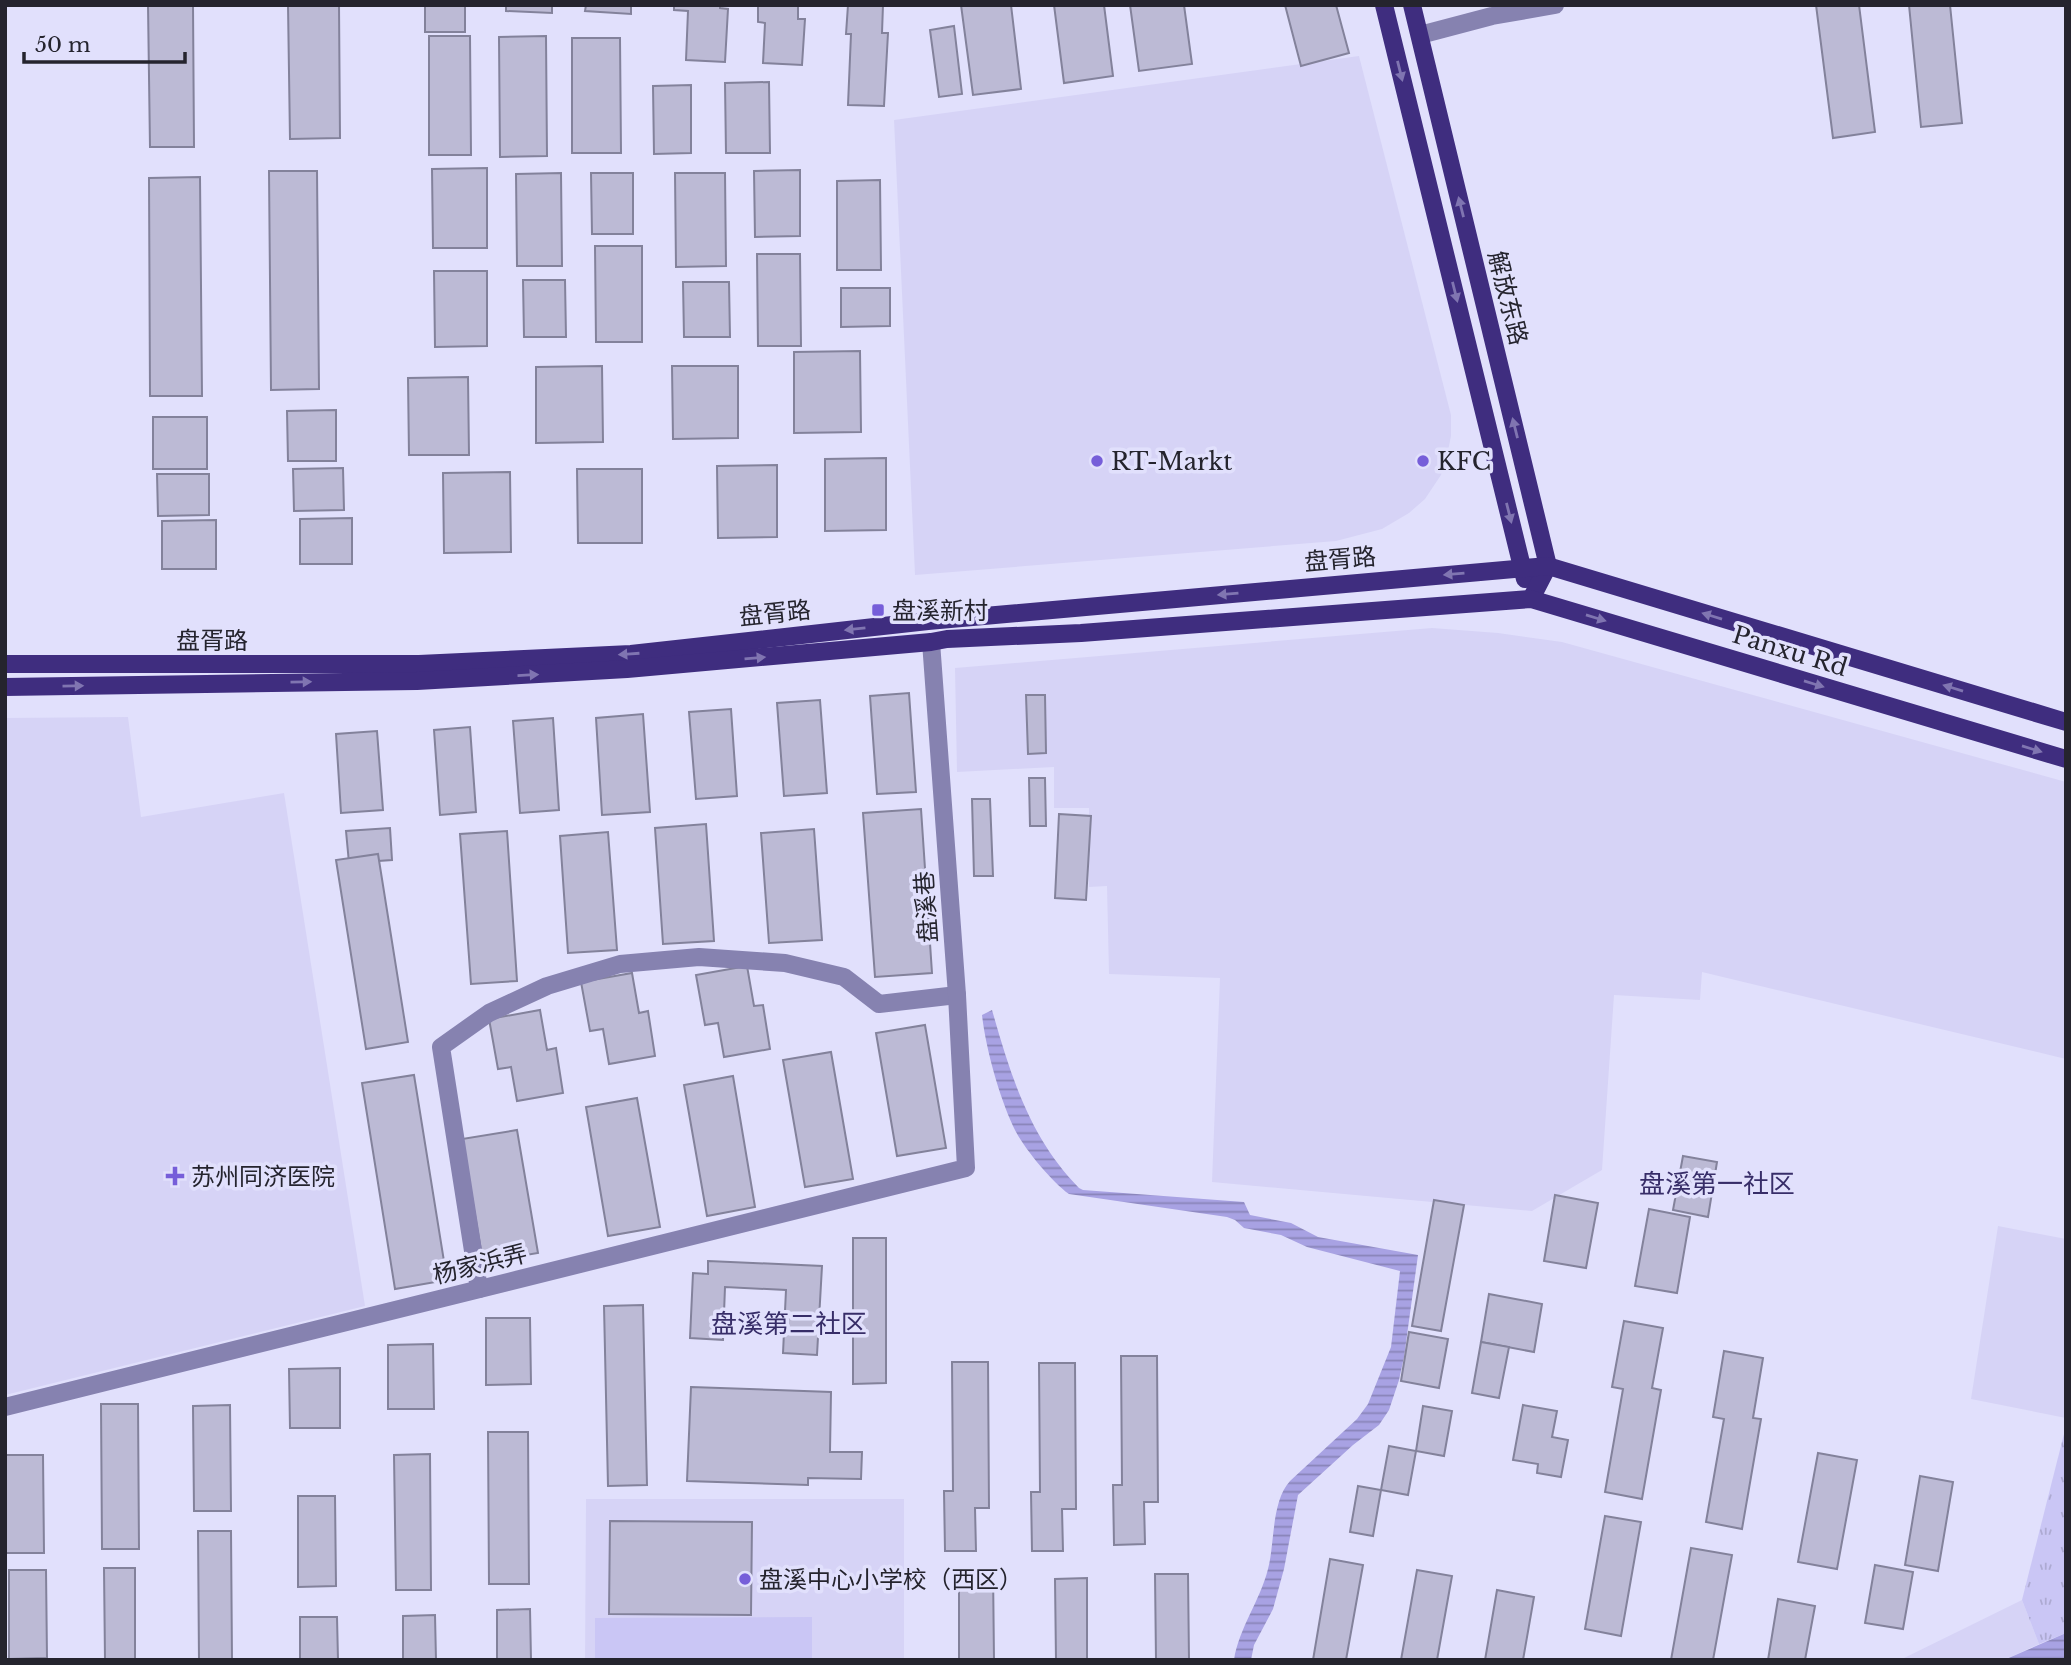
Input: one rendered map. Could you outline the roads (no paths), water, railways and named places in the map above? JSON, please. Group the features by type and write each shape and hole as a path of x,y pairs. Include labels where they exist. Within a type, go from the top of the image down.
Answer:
{"main road":[{"name":"解放东路","path":"1384,5 1522,569"},
{"name":"解放东路","path":"1412,5 1548,566"},
{"name":"盘胥路","path":"5,664 419,664 631,654 928,621 1548,566"},
{"path":"1531,599 1548,566"},
{"name":"Panxu Rd","path":"1548,566 2066,722"},
{"path":"1522,569 1531,599"},
{"name":"盘胥路","path":"5,687 417,681 626,669 947,639 1081,633 1531,599"},
{"name":"Panxu Rd","path":"1531,599 2066,760"}],"street":[{"path":"1420,35 1492,16 1555,5"},
{"name":"盘溪巷","path":"931,642 957,995 966,1168"},
{"path":"478,1289 441,1047 489,1013 547,986 620,964 699,957 785,963 844,976 879,1004 957,995"},
{"name":"杨家浜弄","path":"5,1407 966,1168"}],"place":[{"name":"RT-Markt","path":"1097,461"},
{"name":"KFC","path":"1423,461"},
{"name":"盘溪新村","path":"878,610"},
{"name":"苏州同济医院","path":"175,1176"},
{"name":"盘溪中心小学校（西区）","path":"745,1579"}],"district":[{"name":"盘溪第一社区","path":"1717,1184"},
{"name":"盘溪第二社区","path":"789,1324"}]}
